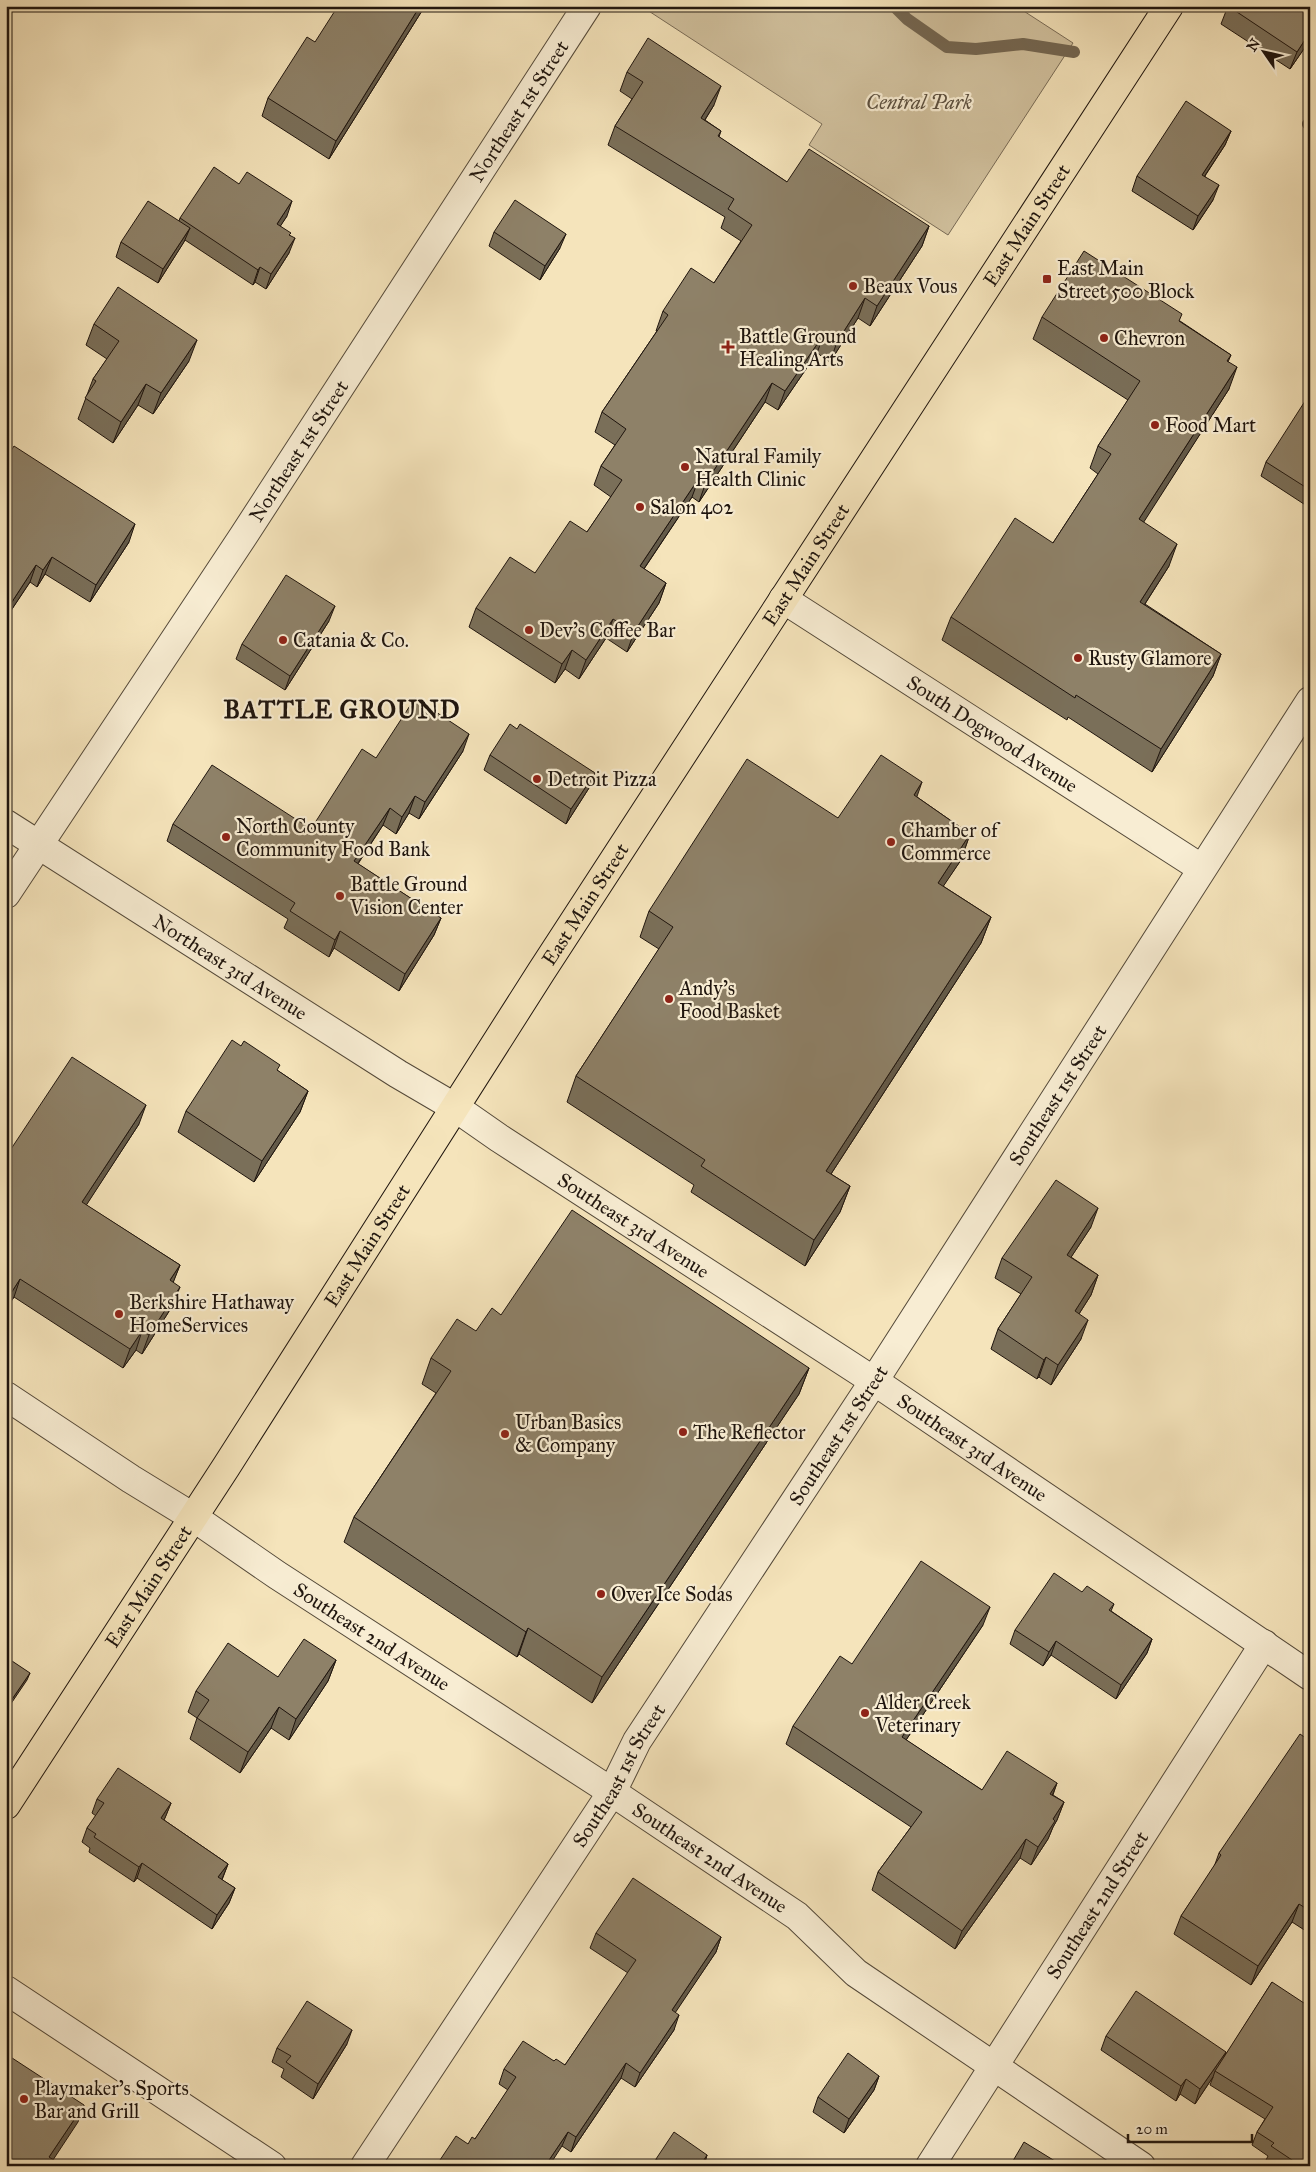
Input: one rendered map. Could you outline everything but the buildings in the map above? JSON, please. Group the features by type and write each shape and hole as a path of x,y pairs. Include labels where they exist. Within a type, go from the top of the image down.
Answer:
{"main road":[{"name":"East Main Street","path":"6,1805 456,1108 541,972 1169,6"}],"street":[{"name":"Northeast 1st Street","path":"6,894 244,535 588,6"},
{"name":"South Dogwood Avenue","path":"783,599 1201,868"},
{"name":"Southeast 1st Street","path":"365,2166 612,1792 636,1741 874,1381 1201,868 1310,701"},
{"name":"Northeast 3rd Avenue","path":"6,824 398,1074 456,1108"},
{"name":"Southeast 3rd Avenue","path":"456,1108 499,1138 874,1381 1310,1676"},
{"name":"Southeast 2nd Avenue","path":"6,1396 131,1479 193,1517 277,1575 612,1792 797,1916 856,1973 1141,2166"},
{"name":"Southeast 2nd Street","path":"930,2166 1264,1644"},
{"path":"6,1990 272,2166"}],"green space":[{"name":"Central Park","path":"641,6 1016,6 1073,43 948,235 809,145 822,124"}],"waterway":[{"path":"894,6 907,19 947,47 976,49 1023,44 1074,52"}],"place":[{"name":"East Main Street 500 Block","path":"1047,279"},
{"name":"Beaux Vous","path":"853,286"},
{"name":"Chevron","path":"1104,338"},
{"name":"Battle Ground Healing Arts","path":"728,347"},
{"name":"Food Mart","path":"1155,425"},
{"name":"Natural Family Health Clinic","path":"685,467"},
{"name":"Salon 402","path":"640,507"},
{"name":"Dev's Coffee Bar","path":"529,630"},
{"name":"Catania & Co.","path":"283,640"},
{"name":"Rusty Glamore","path":"1078,658"},
{"name":"Detroit Pizza","path":"537,779"},
{"name":"North County Community Food Bank","path":"226,837"},
{"name":"Chamber of Commerce","path":"891,842"},
{"name":"Battle Ground Vision Center","path":"340,896"},
{"name":"Andy's Food Basket","path":"669,999"},
{"name":"Berkshire Hathaway HomeServices","path":"119,1314"},
{"name":"The Reflector","path":"683,1432"},
{"name":"Urban Basics & Company","path":"505,1434"},
{"name":"Over Ice Sodas","path":"601,1594"},
{"name":"Alder Creek Veterinary","path":"865,1713"},
{"name":"Playmaker's Sports Bar and Grill","path":"24,2099"}],"district":[{"name":"BATTLE GROUND","path":"342,709"}]}
